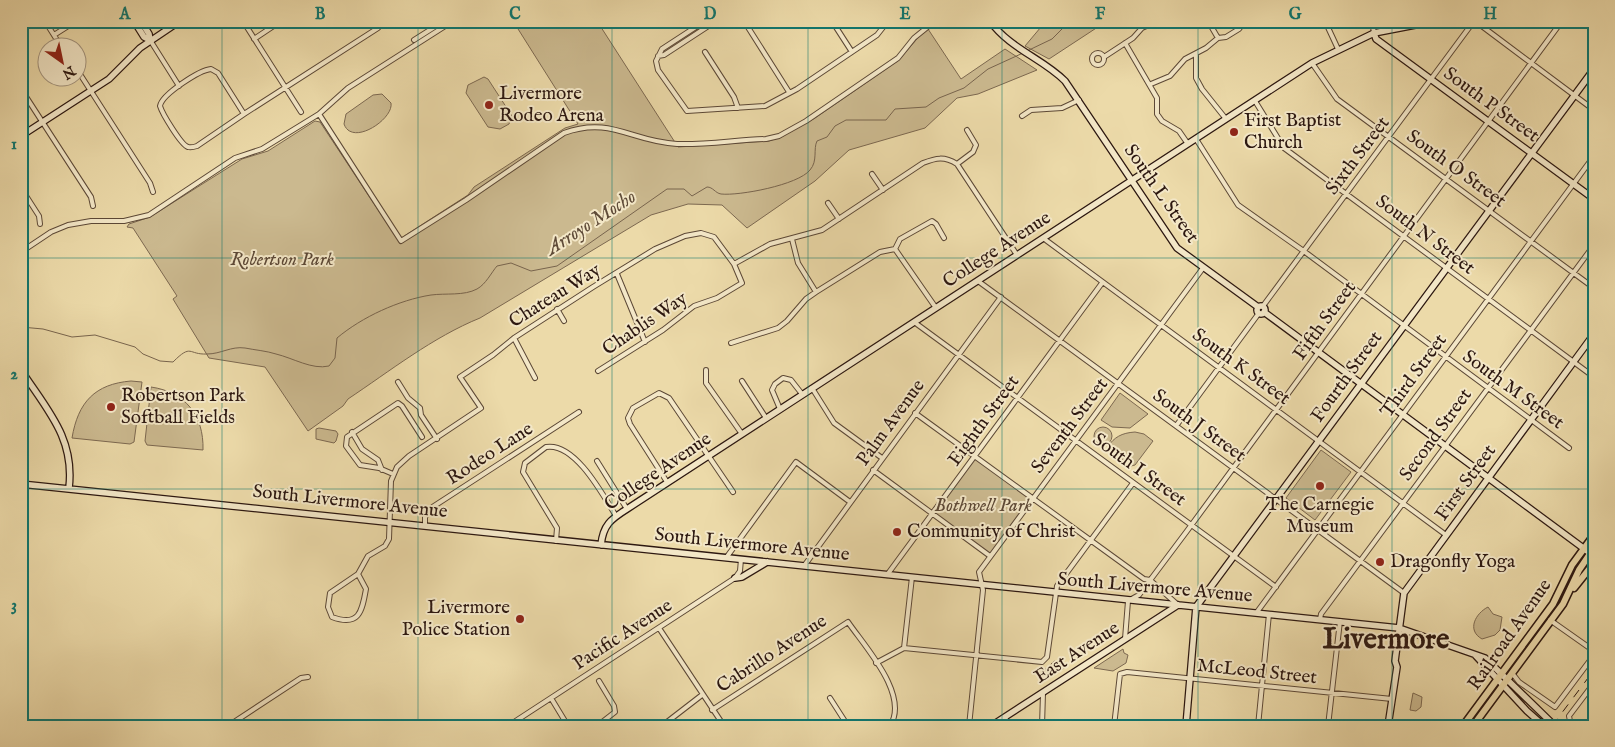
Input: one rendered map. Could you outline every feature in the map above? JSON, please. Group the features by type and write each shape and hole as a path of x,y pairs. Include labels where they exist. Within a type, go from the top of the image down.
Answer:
{"main road":[{"path":"134,21 144,37 150,40"},
{"path":"141,21 149,34 150,40"},
{"path":"21,136 109,79 129,57 150,40 180,21"},
{"name":"South L Street","path":"990,21 1004,39 1061,77 1079,100 1177,248 1402,416 1592,552"},
{"name":"College Avenue","path":"601,545 602,532 608,522 616,516 1312,63 1374,32 1436,21"},
{"name":"South P Street","path":"1374,32 1376,39 1489,120 1594,199"},
{"name":"Fourth Street","path":"1196,607 1594,69"},
{"name":"First Street","path":"1384,726 1397,668 1395,661 1404,593 1594,334"},
{"path":"21,370 66,441 71,467 69,488"},
{"name":"South Livermore Avenue","path":"21,484 982,584 1055,594 1257,612 1399,628 1486,658 1505,682"},
{"name":"Railroad Avenue","path":"1463,726 1558,598 1572,566 1594,535"},
{"name":"Railroad Avenue","path":"1473,726 1551,621 1566,599 1579,570 1592,552"},
{"path":"736,578 742,577 767,562"},
{"path":"1566,599 1594,563"},
{"name":"East Avenue","path":"994,725 1178,605"},
{"path":"1186,726 1196,607"},
{"path":"1505,682 1544,726"},
{"path":"1505,682 1555,726"},
{"name":"First Street","path":"1388,726 1390,699"},
{"path":"1004,718 1009,726"}],"street":[{"path":"45,21 56,38"},
{"path":"54,35 76,21"},
{"path":"242,21 301,112"},
{"path":"254,39 281,21"},
{"path":"414,40 444,21"},
{"path":"21,252 51,232 68,225 91,221 124,221 149,215 235,158 262,149 319,114 348,88 453,21"},
{"path":"705,21 662,49 656,61 658,70 687,111 765,106 877,35 888,21"},
{"path":"658,56 664,55 716,21"},
{"path":"744,21 789,92"},
{"path":"832,21 852,52"},
{"path":"319,114 402,241 564,133 578,128 608,127 653,141 678,144 766,139 779,136 806,121 898,58 924,28 934,21"},
{"path":"1104,56 1125,43 1142,28 1158,21"},
{"path":"1208,21 1218,38"},
{"path":"1151,84 1170,76 1185,59 1196,54 1218,38 1239,29 1246,21"},
{"path":"1325,21 1338,49"},
{"path":"1372,21 1374,32"},
{"path":"1474,21 1594,110"},
{"name":"Sixth Street","path":"1176,426 1474,21"},
{"name":"Fifth Street","path":"1128,601 1138,596 1150,580 1319,354 1562,21"},
{"path":"244,114 215,70 208,69 165,96 160,106 177,135 188,147 197,146 378,28"},
{"path":"150,40 179,86"},
{"path":"1125,43 1158,98 1157,114 1162,121 1179,131 1188,144"},
{"path":"705,52 734,97 738,108"},
{"path":"1196,54 1196,78 1202,89 1227,119"},
{"name":"South O Street","path":"1312,63 1337,99 1594,288"},
{"path":"88,87 150,182 153,192"},
{"path":"21,89 91,197 93,206"},
{"path":"1022,116 1031,110 1062,108 1079,100"},
{"name":"South N Street","path":"1255,101 1284,148 1488,300 1594,376"},
{"path":"957,164 973,152 976,146 967,130"},
{"name":"South M Street","path":"1196,139 1238,205 1569,448"},
{"name":"Third Street","path":"1257,612 1362,473 1445,357 1594,156"},
{"path":"734,264 770,244 822,230 923,163 938,158 950,159 957,164 1017,256"},
{"path":"872,174 883,190"},
{"path":"21,188 39,216 40,224"},
{"path":"828,203 839,219"},
{"path":"731,343 778,328 816,292 880,252 894,249 900,239 932,221 936,224 944,238"},
{"name":"Chateau Way","path":"393,474 401,462 482,408 460,377 557,309 669,242 701,234 714,237 734,264"},
{"name":"South K Street","path":"1043,238 1446,535"},
{"path":"792,239 798,263 816,292"},
{"name":"Second Street","path":"1320,619 1360,561 1594,245"},
{"path":"894,249 936,308"},
{"name":"Chablis Way","path":"598,371 645,342 694,306 717,298 742,283 734,264"},
{"name":"Seventh Street","path":"969,726 983,590 979,572 1204,268"},
{"path":"617,274 645,342"},
{"name":"South J Street","path":"978,281 1404,593"},
{"name":"Eighth Street","path":"887,575 1102,283"},
{"name":"Palm Avenue","path":"804,566 1001,298"},
{"path":"557,309 564,321"},
{"name":"South I Street","path":"914,322 1276,587"},
{"path":"514,338 535,378"},
{"path":"706,370 706,384 742,434"},
{"path":"780,409 772,390 775,384 783,378 791,380 802,394"},
{"path":"742,381 766,418"},
{"path":"398,382 408,398 420,408 425,421 437,439"},
{"path":"812,388 834,423 882,458"},
{"path":"667,482 628,418 633,408 659,393 669,398 733,492"},
{"path":"358,574 366,589 358,616 346,621 332,617 328,607 330,593 358,574 368,556 385,546 391,522 391,481 393,474 363,467 357,462 346,446 346,440 352,432 408,398"},
{"path":"400,404 422,436"},
{"name":"Rodeo Lane","path":"424,526 425,517 431,508 579,412"},
{"path":"915,413 1090,541 1144,579 1150,580 1178,605"},
{"path":"416,427 425,421"},
{"path":"352,432 362,449 378,460 382,470"},
{"path":"556,541 557,528 523,472 525,463 546,447 560,448 584,467 616,516"},
{"path":"597,461 627,509"},
{"path":"726,558 796,462 850,502"},
{"path":"873,470 990,556"},
{"path":"890,726 897,709 894,693 876,663 904,648 1042,662 1047,657 1057,586 1133,483"},
{"path":"736,578 740,571 742,559"},
{"path":"904,648 912,577"},
{"name":"Pacific Avenue","path":"508,726 736,578"},
{"path":"1125,640 1128,601"},
{"path":"1258,726 1269,614"},
{"path":"1512,673 1519,682 1555,707 1594,653 1544,616"},
{"path":"1328,726 1340,621"},
{"name":"Cabrillo Avenue","path":"712,710 848,622 876,663"},
{"path":"659,628 724,726"},
{"name":"McLeod Street","path":"1114,726 1120,674 1127,672 1390,699"},
{"path":"228,726 301,678 308,677"},
{"path":"597,726 615,712 614,706 599,681"},
{"path":"1577,726 1569,718 1594,683"},
{"path":"1042,726 1043,692"},
{"path":"657,726 668,724 702,695"},
{"path":"550,698 568,726"},
{"path":"830,698 848,726"}],"green space":[{"name":"Robertson Park","path":"513,21 597,21 678,147 769,141 783,136 815,118 899,60 922,33 928,29 961,79 1005,49 1037,70 978,94 957,98 925,128 849,150 815,181 747,228 722,205 688,204 651,215 480,318 429,345 348,399 343,406 308,431 265,367 209,358 173,299 177,296 133,228 127,227 129,224 150,217 242,159 268,151 315,121 320,122 398,240 468,195 474,187 565,128 578,124"},
{"path":"1046,21 1107,21 1049,59 1025,46"},
{"name":"Livermore Rodeo Arena","path":"484,77 488,79 512,116 509,124 500,129 488,127 466,93 468,85"},
{"path":"382,94 391,103 390,109 380,123 363,132 355,133 348,130 344,124 346,114 373,95"},
{"name":"Robertson Park Softball Fields","path":"131,381 142,382 134,442 130,444 72,438 79,414 90,397 107,386"},
{"name":"Robertson Park Softball Fields","path":"151,387 174,394 190,407 200,426 203,450 147,445 145,441"},
{"path":"1120,393 1148,414 1130,428 1112,427 1101,420"},
{"path":"1103,427 1109,430 1112,436 1109,442 1103,445 1097,442 1094,436 1097,430"},
{"path":"316,429 336,431 338,434 336,441 334,443 316,439"},
{"path":"1135,432 1144,434 1153,441 1135,465 1131,466 1107,447 1119,436"},
{"path":"1321,450 1351,472 1315,520 1286,498"},
{"name":"Bothwell Park","path":"974,457 1033,499 990,556 932,514"},
{"path":"1488,607 1493,614 1502,617 1500,630 1495,635 1482,639 1474,631 1474,622 1480,613"},
{"path":"1123,649 1124,653 1128,655 1126,663 1113,671 1094,668"},
{"path":"1054,661 1069,665 1041,683 1042,669 1046,669"},
{"path":"1413,693 1422,697 1421,707 1416,711 1410,710"}],"waterway":[{"name":"Arroyo Mocho","path":"1027,51 1052,39 1070,21"},
{"name":"Arroyo Mocho","path":"21,327 43,329 72,337 95,335 135,347 143,354 160,361 173,362 187,351 212,354 231,349 245,348 272,353 309,365 329,366 335,358 337,338 381,310 419,297 472,291 483,284 497,266 511,263 531,271 557,266 667,189 684,189 692,196 707,187 721,194 730,194 768,188 794,180 810,170 815,159 817,141 827,137 835,126 846,120 886,120 895,109 926,107 939,98 964,88 988,69 1023,53"}],"railway":[{"path":"1552,726 1594,670"}],"place":[{"name":"Livermore Rodeo Arena","path":"489,105"},
{"name":"First Baptist Church","path":"1234,132"},
{"name":"Robertson Park Softball Fields","path":"111,407"},
{"name":"The Carnegie Museum","path":"1320,486"},
{"name":"Community of Christ","path":"897,532"},
{"name":"Dragonfly Yoga","path":"1380,562"},
{"name":"Livermore Police Station","path":"520,619"}],"district":[{"name":"Livermore","path":"1386,640"}]}
